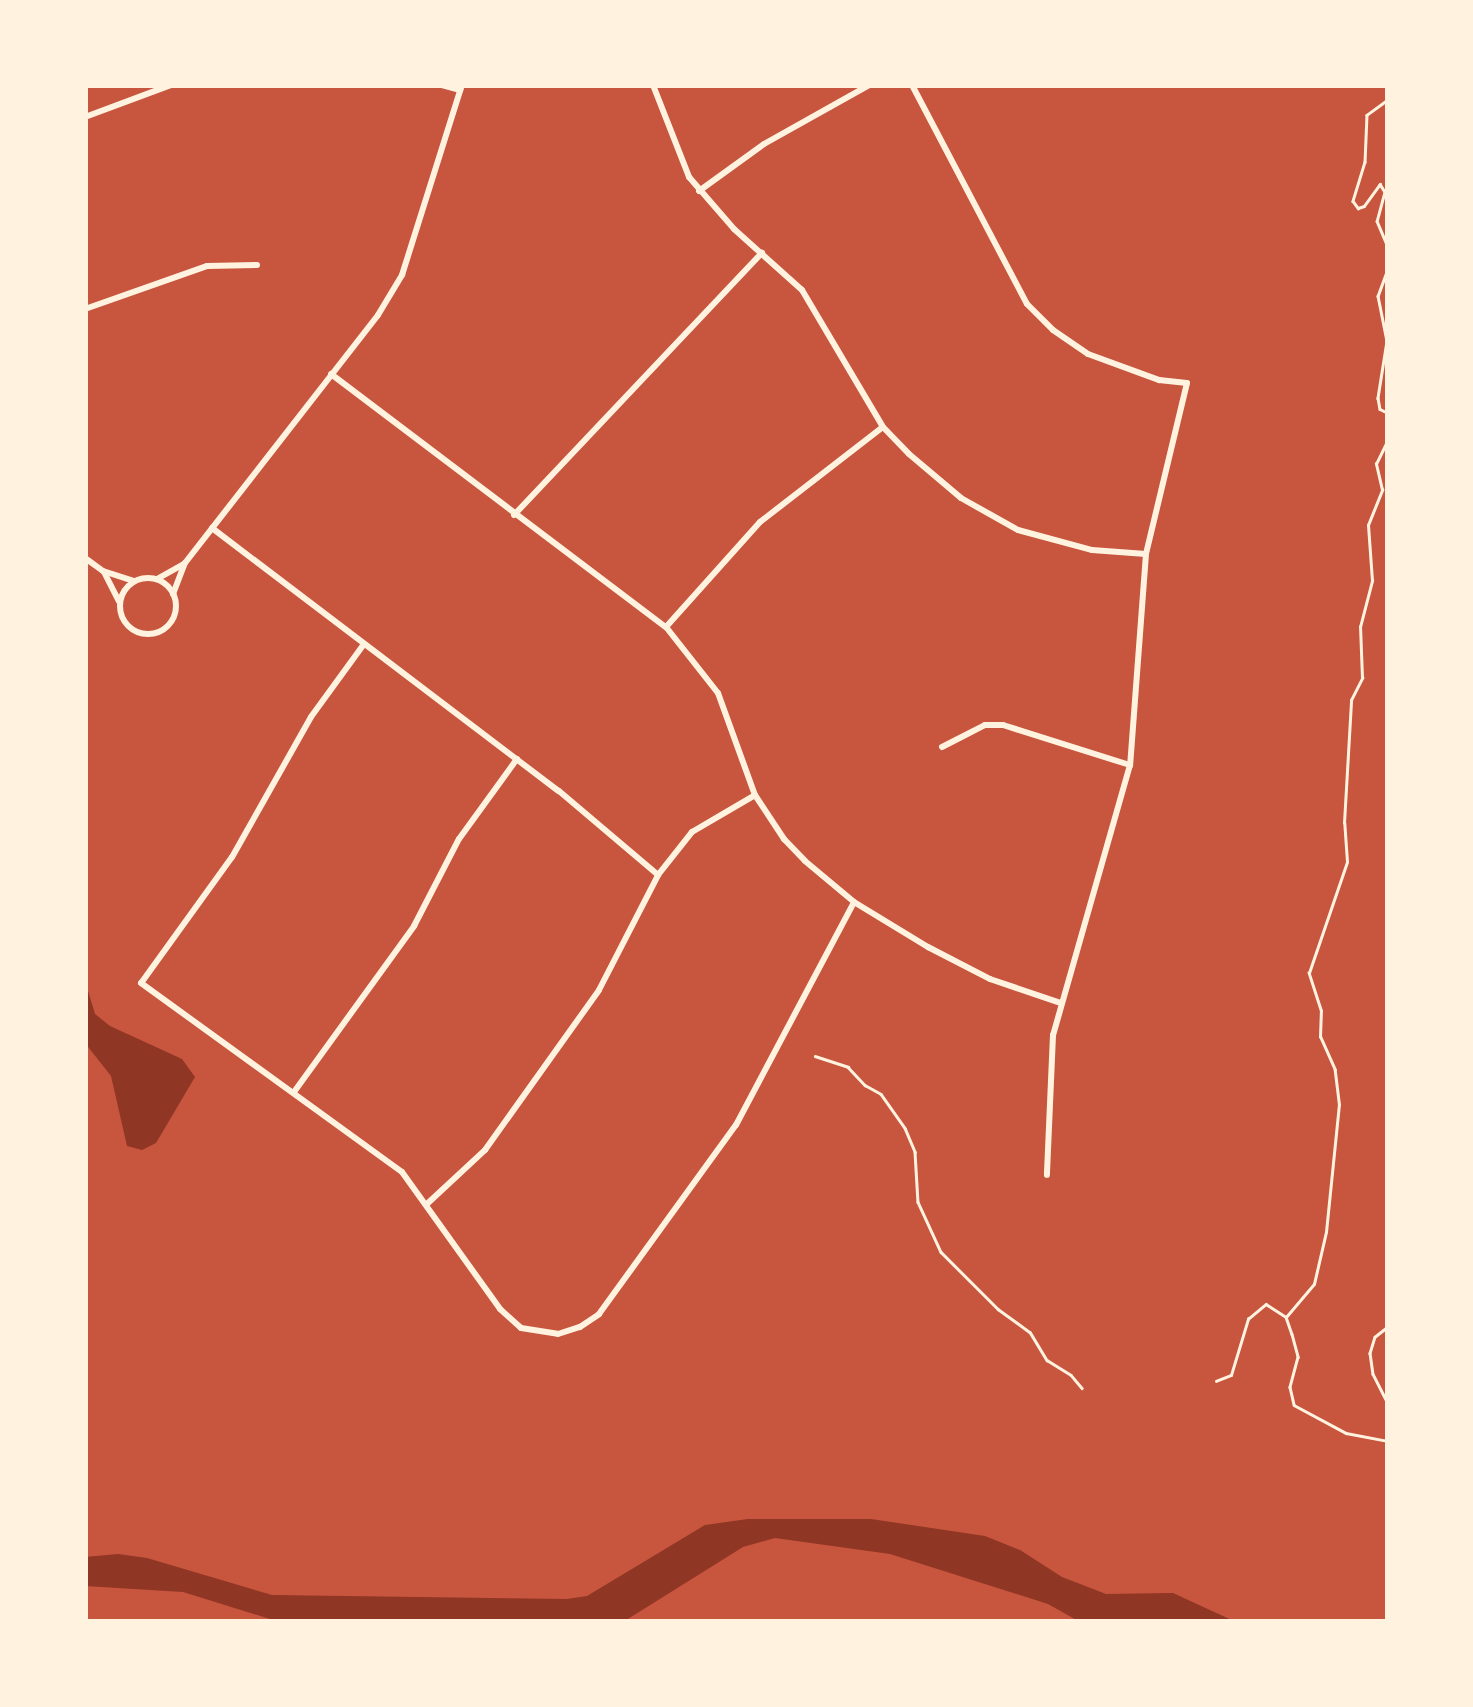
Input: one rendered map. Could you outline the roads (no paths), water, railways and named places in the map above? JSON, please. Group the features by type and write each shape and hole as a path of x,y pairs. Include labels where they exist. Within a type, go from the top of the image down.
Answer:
{"street":[{"path":"85,117 171,85"},
{"path":"103,571 127,626 152,635 173,620 174,594 185,563 378,315 402,275 461,88 442,85"},
{"path":"653,85 671,140 699,190 802,290 883,427 961,498 1018,530 1092,550 1146,554"},
{"path":"699,190 764,144 869,85"},
{"path":"912,85 1027,304 1053,330 1088,354 1159,380 1186,382 1146,554 1130,765 1062,1003 1049,1065 1047,1174"},
{"path":"514,515 762,252"},
{"path":"85,309 207,266 257,265"},
{"path":"331,374 666,627 718,693 755,795 784,839 854,902 990,979 1062,1003"},
{"path":"666,627 760,522 883,427"},
{"path":"212,528 517,759 658,875"},
{"path":"85,558 103,571 134,581 157,579 185,563"},
{"path":"157,579 174,594"},
{"path":"119,602 134,581"},
{"path":"364,644 311,716 232,857 141,983 402,1172 513,1323 544,1334 570,1331 589,1322 736,1125 854,902"},
{"path":"942,747 985,725 1002,724 1130,765"},
{"path":"294,1092 414,926 459,839 517,759"},
{"path":"428,1203 485,1150 598,990 658,875 692,832 755,795"}]}
